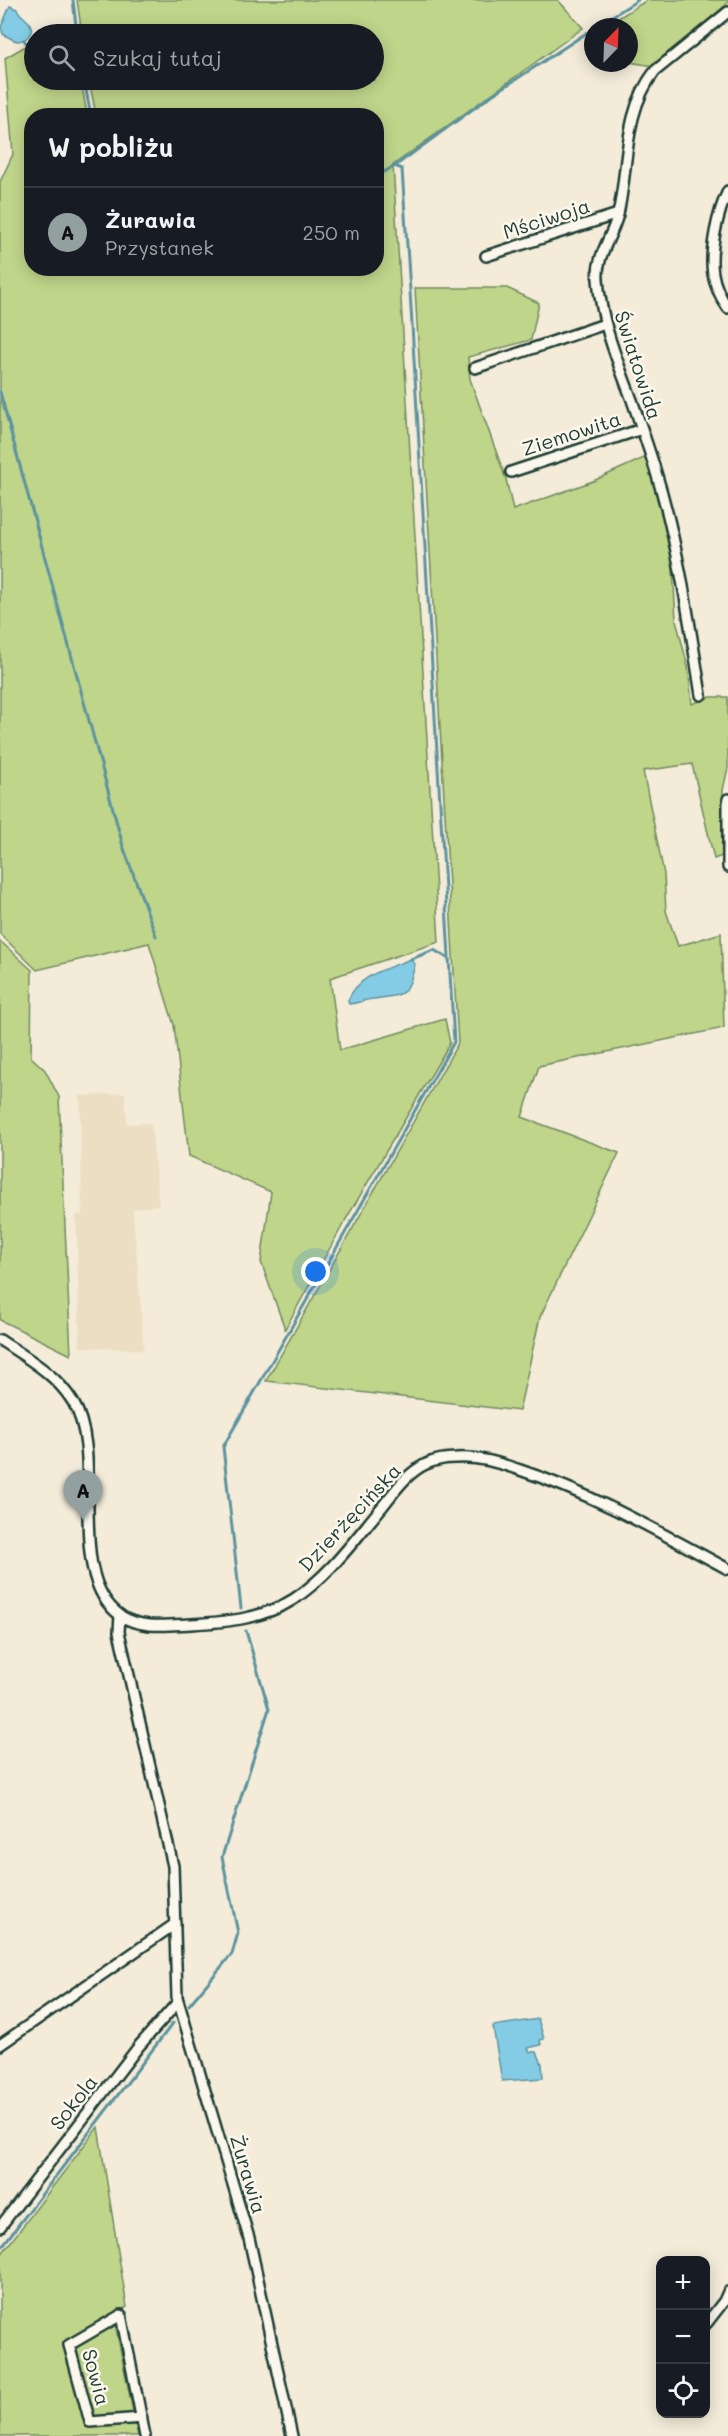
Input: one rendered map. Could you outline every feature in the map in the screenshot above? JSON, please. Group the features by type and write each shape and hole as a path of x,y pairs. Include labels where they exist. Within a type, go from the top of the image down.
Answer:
{"street":[{"name":"Światowida","path":"702,695 676,543 642,429 611,349 598,276 602,254 618,214 626,149 633,120 647,81 655,71 728,12"},
{"path":"728,191 720,211 712,263 715,283 728,308"},
{"name":"Mściwoja","path":"486,256 618,214"},
{"path":"476,368 605,324"},
{"name":"Ziemowita","path":"512,471 642,429"},
{"path":"728,799 728,867"},
{"path":"0,1340 41,1367 56,1381 78,1412 85,1443 89,1539 96,1582 103,1596 120,1615"},
{"name":"Dzierżęcińska","path":"120,1615 131,1621 159,1625 244,1619 268,1612 294,1599 329,1571 409,1476 427,1464 456,1458 491,1461 555,1481 728,1569"},
{"name":"Żurawia","path":"120,1615 119,1632 173,1866 178,2001 249,2238 292,2436"},
{"path":"0,2045 175,1924"},
{"name":"Sokola","path":"0,2227 139,2046 178,2001"},
{"path":"710,2318 724,2301 728,2292"},
{"name":"Sowia","path":"142,2418 90,2422 69,2345 121,2315 133,2372 142,2418 145,2436"}],"shaded area":[{"path":"125,1093 127,1124 151,1123 159,1205 133,1209 144,1350 80,1347 76,1215 82,1214 80,1096"}],"green space":[{"path":"77,0 558,0 583,28 393,165 439,942 330,978 340,1050 445,1019 450,1043 345,1221 285,1329 261,1262 271,1192 189,1156 174,1025 149,943 37,970 0,934 0,182 13,154 5,58 24,47 24,90 83,90 86,108 24,108 24,276 384,276 384,108 95,108 91,90 384,90 384,24 81,24"},
{"path":"647,0 728,0 728,3 654,66 638,63 638,18 618,18"},
{"path":"415,288 507,288 539,303 531,340 468,357 470,379 506,479 513,510 593,481 646,457 671,538 676,620 688,667 692,704 710,697 728,697 728,768 723,790 722,856 714,859 692,764 643,771 664,874 666,911 678,946 721,933 724,1028 539,1066 522,1117 619,1153 540,1317 519,1411 266,1381 458,1043"},
{"path":"0,941 32,970 31,1057 45,1070 59,1097 71,1355 0,1320"},
{"path":"98,2127 127,2307 113,2314 138,2436 0,2436 0,2256"}],"water":[{"path":"10,6 17,9 30,24 24,24 24,40 17,41 3,34 1,27"},
{"path":"411,959 415,964 410,983 403,992 398,995 349,1004 348,1000 353,991 366,978"},
{"path":"538,2019 544,2039 540,2040 541,2045 528,2048 530,2052 537,2052 542,2064 543,2078 502,2081 493,2026"}],"waterway":[{"path":"73,0 76,24"},
{"path":"609,18 638,0"},
{"path":"384,172 492,95 584,35"},
{"path":"86,90 89,108"},
{"path":"241,1608 223,1447 454,1042 402,169 395,166"},
{"path":"0,392 123,846 156,936"},
{"path":"411,959 434,950 449,959"},
{"path":"189,2005 232,1954 238,1933 222,1857 269,1709 246,1631"},
{"path":"0,2249 173,2023"}],"place":[{"name":"Żurawia","path":"83,1520"}]}
